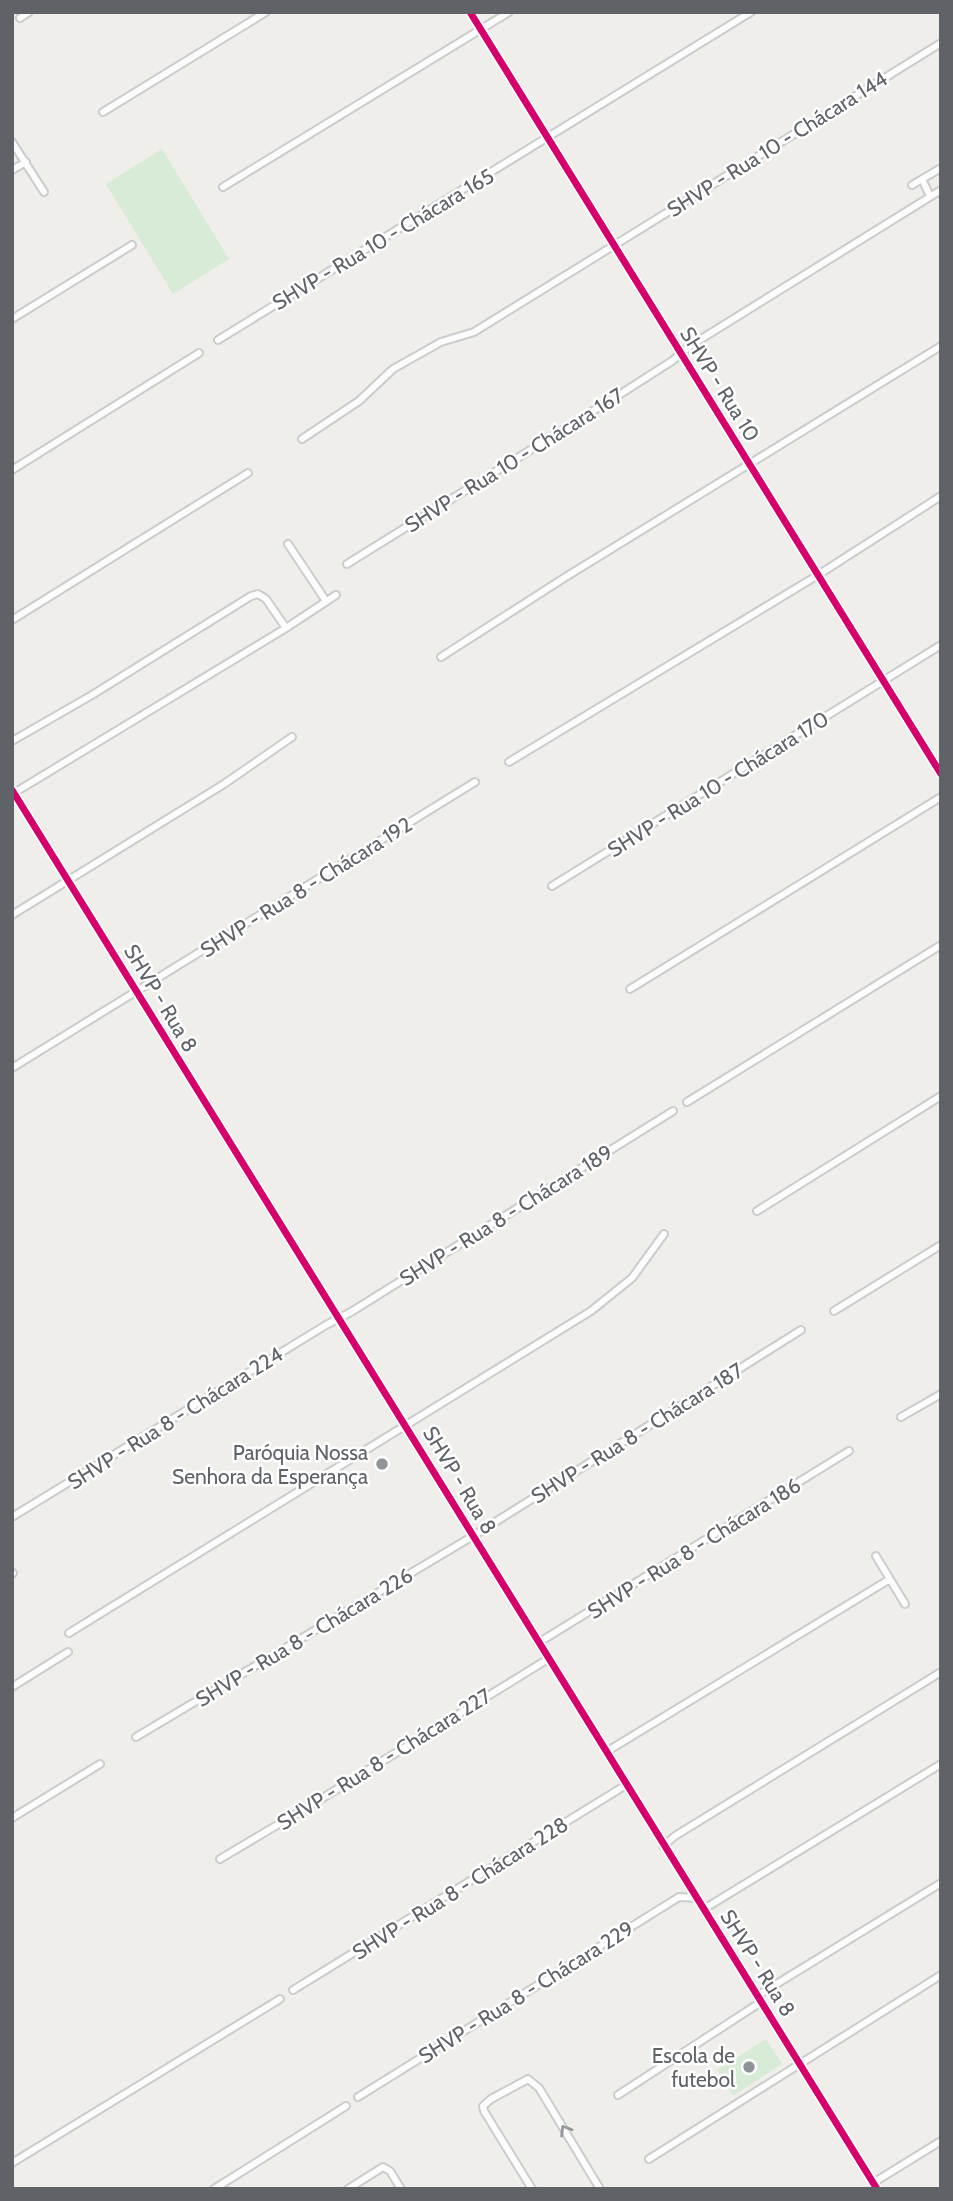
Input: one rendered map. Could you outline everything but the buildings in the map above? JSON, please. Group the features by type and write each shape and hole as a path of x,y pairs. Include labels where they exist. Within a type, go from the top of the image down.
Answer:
{"street":[{"path":"20,18 29,12"},
{"path":"103,112 265,12"},
{"name":"SHVP - Rua 10","path":"470,12 941,774"},
{"path":"223,187 509,12"},
{"name":"SHVP - Rua 10 - Chácara 165","path":"218,340 751,12"},
{"name":"SHVP - Rua 10 - Chácara 144","path":"302,439 359,401 379,379 393,369 440,342 474,332 941,43"},
{"path":"12,142 44,192"},
{"path":"12,170 26,162"},
{"path":"912,185 941,168"},
{"path":"922,179 930,196"},
{"name":"SHVP - Rua 10 - Chácara 167","path":"347,564 941,190"},
{"path":"12,319 132,245"},
{"path":"441,657 564,578 941,346"},
{"path":"12,470 199,353"},
{"path":"12,620 248,473"},
{"path":"509,762 818,575 941,496"},
{"path":"288,544 326,601"},
{"path":"12,741 92,695 251,596 258,594 266,599 286,628"},
{"path":"13,792 286,628 336,595"},
{"name":"SHVP - Rua 10 - Chácara 170","path":"552,886 941,645"},
{"path":"12,915 224,784 292,737"},
{"name":"SHVP - Rua 8 - Chácara 192","path":"12,1068 475,782"},
{"name":"SHVP - Rua 8","path":"13,792 875,2186"},
{"path":"630,989 941,797"},
{"path":"687,1102 941,945"},
{"path":"757,1211 941,1096"},
{"name":"SHVP - Rua 8 - Chácara 189","path":"338,1318 673,1111"},
{"path":"69,1633 405,1424 562,1330 632,1278 664,1234"},
{"path":"834,1311 941,1245"},
{"name":"SHVP - Rua 8 - Chácara 224","path":"12,1517 338,1318"},
{"name":"SHVP - Rua 8 - Chácara 187","path":"473,1536 801,1330"},
{"path":"901,1417 941,1394"},
{"name":"SHVP - Rua 8 - Chácara 186","path":"538,1643 849,1451"},
{"name":"SHVP - Rua 8 - Chácara 226","path":"136,1737 473,1536"},
{"path":"876,1556 905,1604"},
{"path":"606,1752 890,1579"},
{"path":"12,1687 68,1652"},
{"name":"SHVP - Rua 8 - Chácara 227","path":"220,1858 548,1659"},
{"path":"663,1846 941,1672"},
{"path":"12,1818 100,1764"},
{"path":"704,1909 941,1764"},
{"name":"SHVP - Rua 8 - Chácara 228","path":"293,1990 626,1785"},
{"path":"618,2095 759,1999 941,1883"},
{"name":"SHVP - Rua 8 - Chácara 229","path":"358,2097 682,1895 697,1898"},
{"path":"649,2159 941,1975"},
{"path":"12,2163 279,1999"},
{"path":"532,2189 483,2106 528,2079 539,2088 600,2189"},
{"path":"214,2189 346,2106"},
{"path":"875,2186 941,2141"},
{"path":"348,2189 383,2167 390,2171 401,2189"}],"green space":[{"path":"162,149 229,259 173,294 106,184"},
{"name":"Escola de futebol","path":"766,2039 782,2064 733,2096 717,2070"}],"cycle path":[{"path":"470,12 941,774"},
{"path":"12,790 877,2189"}],"place":[{"name":"Paróquia Nossa Senhora da Esperança","path":"382,1464"},
{"name":"Escola de futebol","path":"749,2067"}]}
